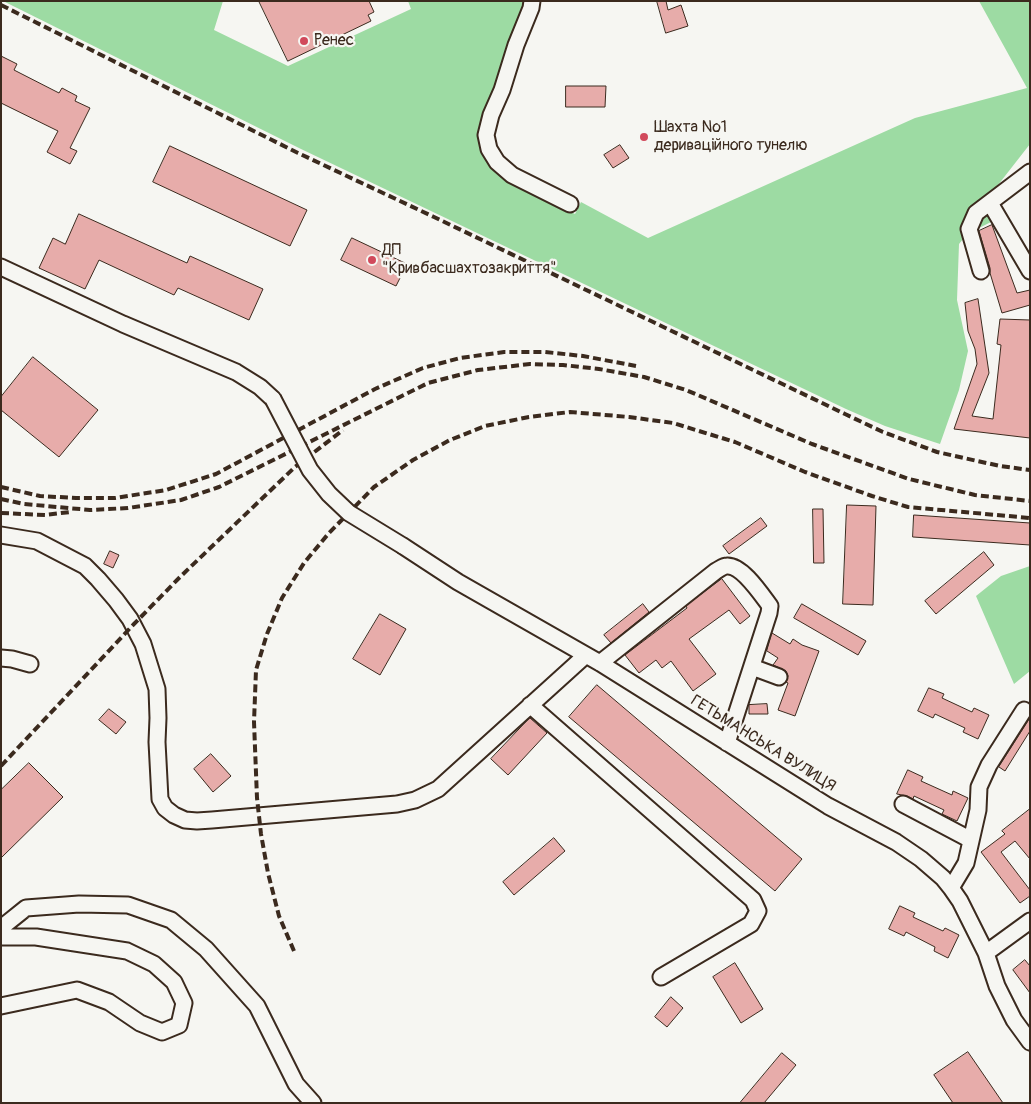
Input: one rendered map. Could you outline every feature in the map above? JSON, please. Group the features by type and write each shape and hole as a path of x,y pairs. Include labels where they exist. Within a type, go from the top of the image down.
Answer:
{"street":[{"path":"532,1 502,90 491,115 486,135 488,149 497,162 512,175 570,204"},
{"path":"981,271 968,229 976,213 1030,172"},
{"path":"990,203 1030,271"},
{"name":"ГЕТЬМАНСЬКА ВУЛИЦЯ","path":"1,267 123,324 236,372 260,387 273,399 310,470 329,494 349,513 458,582 600,663 828,806 896,842 921,859 943,878 960,902 986,953 997,986 1014,1020 1030,1042"},
{"path":"1,535 37,541 85,566 130,619 144,644 157,689 160,799 165,808 185,820 212,820 397,804 415,800 438,789 586,655"},
{"path":"600,663 716,571 725,566 741,570 770,606 727,744"},
{"path":"1,658 30,664"},
{"path":"752,667 779,677"},
{"path":"530,705 753,900 758,911 751,924 661,977"},
{"path":"951,888 966,863 978,810 979,787 989,765 1024,710"},
{"path":"904,804 971,840"},
{"path":"1,928 26,908 79,904 128,905 171,920 206,949 257,1006 296,1084 313,1103"},
{"path":"986,953 1030,921"},
{"path":"1,937 36,938 128,951 154,964 174,982 184,1003 179,1025 162,1032 140,1023 110,1002 77,990 1,1006"}],"green space":[{"path":"3,1 223,1 214,30 288,66 411,9 408,1 527,1 482,151 492,169 509,180 575,214 581,202 648,238 915,118 1027,88 979,1 1030,1 1030,144 998,185 997,219 967,234 959,244 957,300 968,351 959,390 940,444 885,426 846,409 301,149"},
{"path":"1030,566 1030,671 1014,684 976,596 1001,576"}],"building":[{"name":"Ренес","path":"259,1 369,1 374,12 368,15 371,21 288,61"},
{"path":"657,1 666,1 668,10 681,5 688,26 666,33"},
{"path":"1,56 17,64 14,70 59,93 62,88 77,96 75,101 90,108 70,148 77,151 70,164 47,152 58,131 1,103"},
{"path":"566,86 606,86 605,107 566,107"},
{"path":"620,145 629,158 613,168 604,155"},
{"path":"170,146 307,210 290,246 153,182"},
{"path":"79,214 187,263 190,256 263,289 249,320 178,288 174,295 99,260 85,289 39,268 53,238 65,244"},
{"path":"992,225 1017,293 1030,290 1030,305 1002,313 979,231"},
{"path":"352,238 407,264 396,286 341,260"},
{"path":"978,299 989,373 972,416 993,419 1001,345 997,344 1000,319 1030,320 1030,438 954,429 977,364 975,349 968,331 965,303"},
{"path":"33,357 98,410 59,457 1,410 1,397"},
{"path":"847,505 876,506 873,605 843,604"},
{"path":"813,509 823,509 824,563 814,563"},
{"path":"914,515 1030,523 1030,545 913,537"},
{"path":"761,518 767,526 729,554 723,546"},
{"path":"110,551 119,555 113,568 104,564"},
{"path":"984,552 994,565 936,614 925,601"},
{"path":"722,579 750,616 740,624 729,610 689,639 716,674 693,691 671,661 662,668 656,660 639,673 625,655"},
{"path":"643,604 649,612 611,643 604,635"},
{"path":"802,604 866,641 858,655 794,618"},
{"path":"380,614 406,629 380,675 353,659"},
{"path":"772,633 790,644 793,639 802,645 819,651 795,716 778,710 788,683 786,682 788,676 786,671 773,665 778,658 767,651"},
{"path":"597,685 802,859 775,891 569,717"},
{"path":"929,688 944,694 942,698 972,712 974,708 989,715 978,739 963,732 965,728 935,714 933,718 918,711"},
{"path":"767,704 768,714 749,714 749,705"},
{"path":"109,709 126,722 116,734 99,720"},
{"path":"530,718 547,733 508,775 491,759"},
{"path":"1030,718 1030,731 1005,771 999,767"},
{"path":"211,754 231,776 213,792 194,769"},
{"path":"29,763 63,797 1,858 1,790"},
{"path":"908,770 923,777 921,781 952,795 953,791 968,798 957,821 942,814 944,810 914,796 913,799 897,794"},
{"path":"1030,809 1030,859 1015,841 1001,852 1030,890 1030,896 1020,903 981,852 1005,834 1002,831"},
{"path":"554,838 565,851 514,895 503,882"},
{"path":"900,906 915,913 913,917 943,931 945,928 959,935 948,958 934,951 935,947 906,932 904,936 889,929"},
{"path":"1025,960 1030,966 1030,993 1013,970"},
{"path":"735,963 763,1009 741,1023 713,977"},
{"path":"671,997 683,1008 667,1027 655,1017"},
{"path":"968,1052 1003,1103 953,1103 934,1075"},
{"path":"782,1053 796,1065 764,1103 740,1103"}],"railway":[{"path":"1,5 298,153 883,432 937,452 1000,466 1030,470"},
{"path":"1,487 40,496 76,498 115,498 166,490 216,474 375,389 423,368 460,358 504,352 545,352 583,356 636,366"},
{"path":"1,499 24,504 90,510 128,508 181,500 219,487 428,383 478,370 530,364 599,369 644,377 686,390 812,444 909,479 975,495 1030,501"},
{"path":"294,951 279,916 268,873 261,834 257,798 254,722 256,670 267,634 282,598 304,563 329,533 374,487 413,460 450,440 485,426 529,417 570,412 629,417 673,423 735,442 805,472 908,507 1030,518"},
{"path":"1,766 181,576 295,467 343,430"},
{"path":"1,513 45,515 70,512"}],"place":[{"name":"Ренес","path":"304,41"},
{"name":"Шахта №1 дериваційного тунелю","path":"644,137"},
{"name":"ДП \"Кривбасшахтозакриття\"","path":"372,260"}]}
